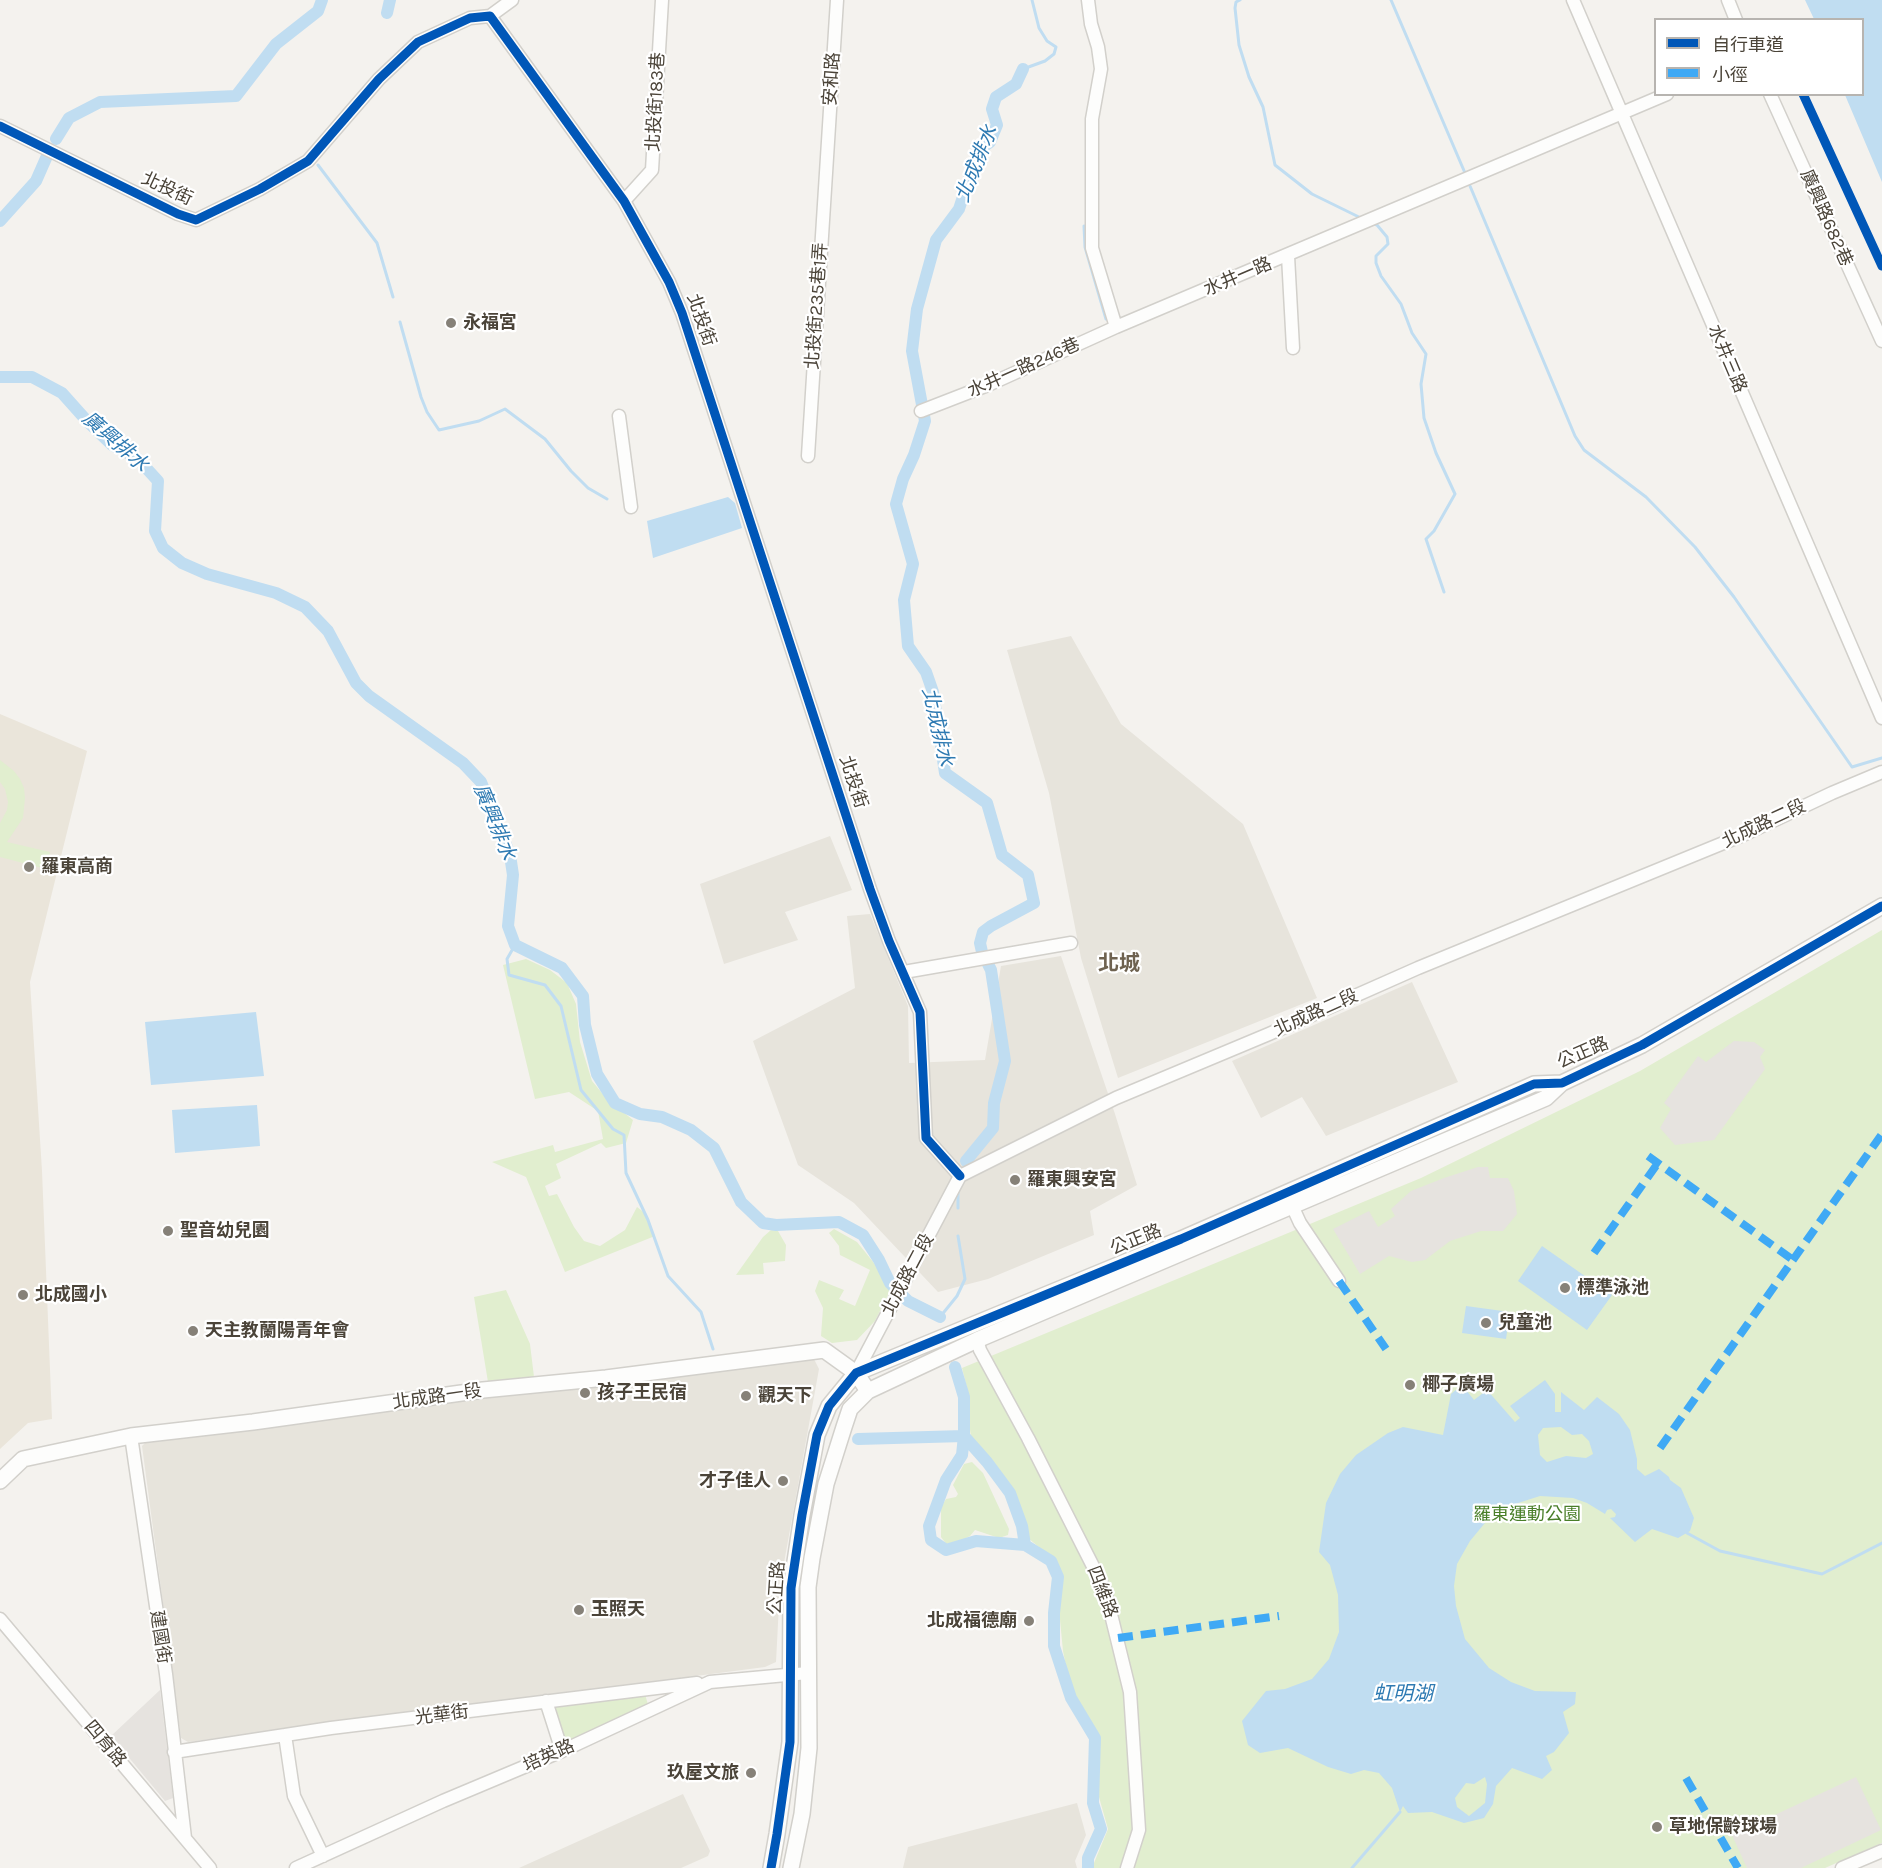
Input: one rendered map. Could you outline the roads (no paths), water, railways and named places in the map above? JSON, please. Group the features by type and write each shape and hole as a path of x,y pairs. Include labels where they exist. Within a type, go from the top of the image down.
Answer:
{"street":[{"path":"490,16 512,0"},
{"name":"北投街183巷","path":"624,201 652,170 662,0"},
{"name":"安和路","path":"827,157 837,0"},
{"path":"1088,0 1101,69 1092,119 1092,248 1116,327"},
{"name":"水井三路","path":"1573,0 1882,718"},
{"path":"1728,0 1735,18"},
{"name":"北投街","path":"0,126 178,214 196,220 260,189 308,161 379,79 418,42 470,18 490,16 624,201 669,282 682,313 870,889 889,941 920,1012 926,1138 960,1176"},
{"name":"水井一路","path":"1116,327 1662,96"},
{"name":"廣興路682巷","path":"1771,96 1882,341"},
{"name":"北投街235巷1弄","path":"808,456 827,157"},
{"path":"1288,256 1293,348"},
{"name":"水井一路246巷","path":"926,409 988,385 1116,327"},
{"path":"619,416 631,507"},
{"name":"北成路二段","path":"856,1373 960,1176 1116,1098 1418,968 1743,835 1882,772"},
{"name":"公正路","path":"771,1868 790,1742 791,1588 802,1515 817,1435 828,1406 856,1373 1181,1239 1546,1098 1562,1083 1642,1045 1882,906"},
{"path":"904,972 1071,943"},
{"path":"1289,1199 1300,1223 1339,1281"},
{"name":"公正路","path":"791,1868 802,1814 809,1748 807,1587 826,1484 850,1410 868,1391 1289,1199"},
{"path":"971,1325 977,1340"},
{"name":"四維路","path":"977,1340 980,1350 1028,1438 1105,1590 1130,1692 1139,1830 1128,1868"},
{"name":"北成路一段","path":"0,1481 23,1459 131,1436 253,1422 483,1390 606,1378 824,1350 856,1373 868,1391"},
{"name":"建國街","path":"131,1436 166,1674 184,1838"},
{"name":"四育路","path":"0,1619 210,1868"},
{"name":"培英路","path":"296,1868 710,1682 790,1676 808,1672"},
{"name":"光華街","path":"174,1752 285,1735 710,1682"},
{"path":"546,1701 562,1750"},
{"path":"285,1735 294,1796 323,1856"},
{"path":"1842,1868 1882,1851"}],"water":[{"path":"1805,0 1882,0 1882,182 1845,96 1864,96 1864,18 1814,18"},
{"path":"728,497 735,503 742,528 653,558 647,521"},
{"path":"256,1012 264,1076 151,1085 145,1022"},
{"path":"257,1105 260,1146 175,1153 172,1110"},
{"name":"標準泳池","path":"1542,1246 1612,1295 1587,1330 1518,1281"},
{"name":"兒童池","path":"1466,1306 1510,1312 1506,1339 1462,1333"},
{"name":"虹明湖","path":"1545,1380 1555,1394 1555,1412 1561,1412 1561,1392 1584,1410 1597,1397 1619,1414 1630,1430 1637,1469 1645,1476 1659,1469 1669,1477 1681,1488 1694,1518 1690,1531 1678,1538 1652,1529 1635,1542 1610,1518 1615,1517 1616,1514 1611,1509 1605,1514 1573,1498 1540,1496 1515,1504 1489,1518 1470,1541 1457,1564 1454,1586 1456,1606 1465,1639 1489,1668 1511,1682 1535,1691 1576,1692 1575,1704 1563,1712 1569,1733 1554,1752 1546,1756 1552,1770 1542,1779 1512,1768 1496,1786 1493,1804 1484,1818 1464,1823 1432,1812 1408,1813 1403,1806 1400,1812 1392,1788 1379,1773 1364,1770 1351,1774 1328,1767 1288,1748 1260,1753 1248,1745 1242,1721 1266,1691 1285,1689 1312,1679 1329,1659 1339,1632 1338,1595 1330,1565 1319,1552 1326,1503 1340,1474 1356,1455 1388,1433 1403,1427 1443,1435 1451,1394 1462,1385 1474,1400 1487,1390 1515,1422 1520,1418 1510,1406","holes":["1561,1427 1572,1435 1582,1434 1589,1441 1593,1454 1586,1458 1566,1456 1547,1462 1540,1455 1538,1435 1543,1428","1485,1777 1487,1784 1485,1803 1469,1816 1457,1807 1455,1798 1466,1783 1474,1784"]}],"waterway":[{"name":"廣興排水","path":"56,139 69,118 100,102 236,96 276,44 318,11 322,0"},
{"path":"387,13 390,0"},
{"name":"北成排水","path":"1023,69 1045,61 1054,54 1056,47 1047,41 1039,28 1032,0"},
{"path":"1240,0 1236,2 1235,8 1239,45 1249,77 1263,107 1275,165 1312,194 1363,219"},
{"path":"1391,0 1465,173"},
{"name":"北成排水","path":"966,1161 993,1128 994,1103 1005,1061 991,970 980,943 983,932 991,926 1034,903 1028,875 1002,855 987,803 945,773 933,692 926,672 908,646 904,600 913,564 896,504 925,421 912,351 917,309 936,240 959,209 980,149 990,142 997,125 992,109 996,97 1016,84 1023,69"},
{"name":"廣興排水","path":"0,221 36,181 47,156"},
{"path":"318,165 377,243 393,297"},
{"path":"1470,186 1575,436 1584,450 1646,497 1695,547 1734,597 1852,767 1882,758"},
{"path":"1371,223 1377,225 1387,237 1388,244 1376,256 1381,276 1401,304 1412,333 1426,354 1421,384 1424,418 1436,453 1455,494 1434,531 1426,539 1444,592"},
{"path":"1084,226 1085,247 1106,319"},
{"path":"400,322 421,397 427,412 439,430 479,421 505,409 545,439 588,488 607,499"},
{"name":"廣興排水","path":"0,377 32,377 62,393 112,445 137,458 158,481 155,531 163,548 182,563 207,574 276,593 305,607 328,631 356,683 369,696 463,763 481,782 510,855 513,875 508,926 515,945 562,968 583,996 585,1025 597,1074 615,1103 640,1114 662,1117 691,1130 714,1148 741,1202 763,1223 776,1225 839,1222 863,1235 890,1283 908,1301 940,1317"},
{"path":"515,945 507,959 509,975 545,985 561,1006 581,1090 613,1129 624,1135 626,1173 648,1220 668,1276 701,1312 713,1349"},
{"name":"北成排水","path":"958,1193 958,1208"},
{"name":"北成排水","path":"940,1317 957,1296 965,1279 958,1236"},
{"path":"955,1367 964,1397 962,1455 946,1480 929,1526 931,1540 946,1550 976,1541 1025,1545 1051,1561 1058,1577 1054,1613 1054,1646 1071,1698 1095,1738 1093,1803 1101,1829 1088,1858 1088,1868"},
{"path":"858,1439 964,1436 1010,1493 1022,1526 1025,1545"},
{"path":"1687,1533 1720,1551 1822,1574 1882,1543"},
{"path":"1352,1868 1400,1812"}],"place":[{"name":"永福宮","path":"451,323"},
{"name":"羅東高商","path":"29,867"},
{"name":"羅東興安宮","path":"1015,1180"},
{"name":"聖音幼兒園","path":"168,1231"},
{"name":"標準泳池","path":"1565,1288"},
{"name":"北成國小","path":"23,1295"},
{"name":"兒童池","path":"1486,1323"},
{"name":"天主教蘭陽青年會","path":"193,1331"},
{"name":"椰子廣場","path":"1410,1385"},
{"name":"孩子王民宿","path":"585,1393"},
{"name":"觀天下","path":"746,1396"},
{"name":"才子佳人","path":"783,1481"},
{"name":"玉照天","path":"579,1610"},
{"name":"北成福德廟","path":"1029,1621"},
{"name":"玖屋文旅","path":"751,1773"},
{"name":"草地保齡球場","path":"1657,1827"}],"district":[{"name":"北城","path":"1119,964"}],"park label":[{"name":"羅東運動公園","path":"1527,1515"}]}
